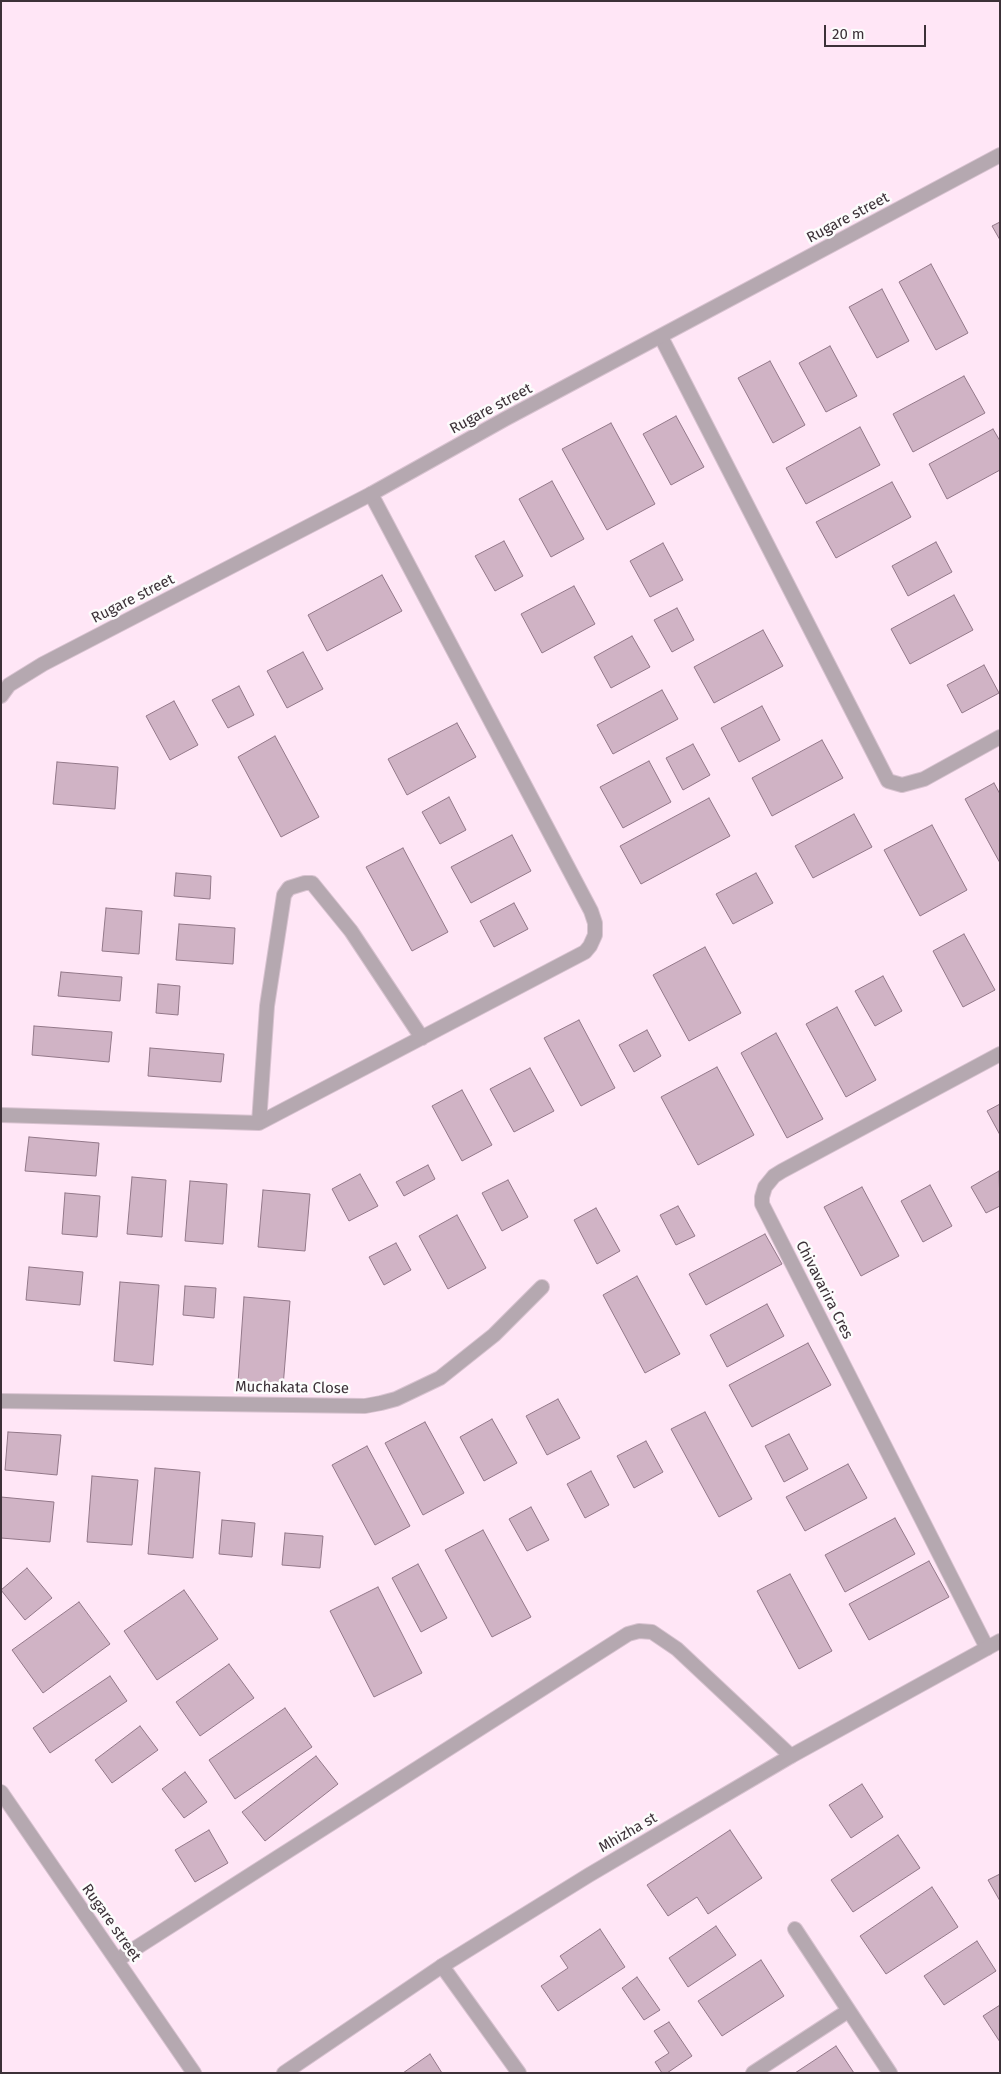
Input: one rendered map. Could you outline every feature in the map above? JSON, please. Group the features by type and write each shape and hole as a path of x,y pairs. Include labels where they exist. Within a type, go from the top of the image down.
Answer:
{"street":[{"name":"Rugare street","path":"1,696 9,685 43,664 371,494 505,420 1000,155"},
{"path":"661,338 888,781 902,786 924,779 1000,737"},
{"path":"1,1115 259,1123 586,952 594,940 595,923 591,910 371,494"},
{"path":"259,1123 267,1006 284,895 289,888 312,883 351,931 422,1038"},
{"name":"Chivavarira Cres","path":"994,1644 762,1204 762,1197 764,1187 774,1176 782,1171 1000,1054"},
{"name":"Muchakata Close","path":"1,1401 365,1406 381,1403 402,1396 440,1378 494,1335 542,1287"},
{"path":"117,1960 628,1634 639,1631 652,1632 677,1649 791,1756"},
{"name":"Mhizha st","path":"284,2073 442,1966 589,1875 791,1756 994,1644"},
{"name":"Rugare street","path":"1,1792 194,2073"},
{"path":"795,1929 890,2073"},
{"path":"442,1966 519,2073"},
{"path":"753,2073 848,2011"}],"building":[{"path":"1000,222 1000,240 992,226"},
{"path":"931,264 968,333 936,350 899,282"},
{"path":"882,289 909,341 877,358 849,307"},
{"path":"830,346 857,396 826,412 799,363"},
{"path":"770,361 805,425 773,443 738,378"},
{"path":"964,376 985,413 913,452 893,414"},
{"path":"676,416 704,467 671,485 643,434"},
{"path":"611,423 655,504 607,530 562,449"},
{"path":"860,427 880,465 806,504 786,468"},
{"path":"993,429 1000,441 1000,470 947,499 929,464"},
{"path":"552,481 584,539 551,557 519,499"},
{"path":"892,482 911,517 836,558 816,522"},
{"path":"504,541 523,576 495,591 475,556"},
{"path":"936,542 952,572 908,596 892,566"},
{"path":"663,543 683,580 650,597 630,561"},
{"path":"382,575 402,611 327,651 308,615"},
{"path":"574,586 595,624 542,653 521,614"},
{"path":"954,595 973,630 910,664 891,629"},
{"path":"677,608 694,640 672,652 654,620"},
{"path":"763,630 783,666 714,703 694,667"},
{"path":"632,636 650,667 611,688 594,657"},
{"path":"303,652 323,689 287,708 267,671"},
{"path":"984,665 999,693 962,713 947,685"},
{"path":"239,686 254,715 228,728 212,700"},
{"path":"662,690 678,719 613,754 597,725"},
{"path":"174,701 198,745 170,760 146,716"},
{"path":"762,706 780,740 739,762 721,728"},
{"path":"457,723 476,757 407,795 388,759"},
{"path":"275,736 319,817 281,837 238,757"},
{"path":"822,740 843,778 772,816 752,778"},
{"path":"693,744 710,775 683,790 666,758"},
{"path":"649,761 671,802 623,828 600,787"},
{"path":"57,762 118,767 115,809 53,804"},
{"path":"994,783 1000,794 1000,863 965,799"},
{"path":"449,797 466,830 440,844 422,812"},
{"path":"709,798 730,836 641,884 620,846"},
{"path":"854,814 872,847 813,878 795,846"},
{"path":"932,825 967,890 920,916 884,850"},
{"path":"512,835 531,871 471,903 451,867"},
{"path":"403,848 448,932 412,951 366,867"},
{"path":"176,873 211,876 210,899 174,896"},
{"path":"756,873 773,903 733,924 716,894"},
{"path":"514,903 528,929 494,947 480,921"},
{"path":"106,908 142,911 139,954 102,951"},
{"path":"179,924 235,928 233,964 176,960"},
{"path":"964,934 995,990 963,1007 933,951"},
{"path":"705,947 741,1013 689,1041 653,975"},
{"path":"61,972 122,977 120,1001 58,996"},
{"path":"883,976 902,1011 875,1026 855,991"},
{"path":"158,984 180,986 178,1015 156,1013"},
{"path":"837,1007 876,1080 846,1097 806,1024"},
{"path":"579,1020 615,1088 581,1106 544,1038"},
{"path":"34,1026 112,1032 109,1062 32,1055"},
{"path":"647,1030 661,1056 634,1072 619,1045"},
{"path":"776,1033 823,1119 787,1138 741,1053"},
{"path":"150,1048 224,1054 221,1082 148,1076"},
{"path":"717,1067 754,1135 698,1165 661,1097"},
{"path":"530,1068 554,1111 514,1132 490,1089"},
{"path":"462,1090 492,1145 462,1161 432,1106"},
{"path":"1000,1104 1000,1135 987,1111"},
{"path":"29,1137 99,1143 96,1176 25,1171"},
{"path":"428,1165 435,1179 404,1196 396,1182"},
{"path":"999,1171 1000,1206 986,1213 971,1187"},
{"path":"360,1174 378,1206 349,1221 332,1189"},
{"path":"132,1177 166,1180 162,1237 127,1234"},
{"path":"508,1180 528,1217 502,1231 482,1193"},
{"path":"190,1181 227,1184 223,1244 185,1241"},
{"path":"930,1185 952,1226 923,1242 901,1201"},
{"path":"862,1187 899,1256 861,1276 824,1207"},
{"path":"263,1190 310,1194 305,1251 258,1247"},
{"path":"65,1193 100,1196 97,1237 62,1234"},
{"path":"678,1206 695,1236 676,1245 660,1215"},
{"path":"596,1208 620,1251 597,1264 574,1220"},
{"path":"457,1215 486,1268 448,1289 419,1236"},
{"path":"765,1234 782,1264 706,1305 689,1274"},
{"path":"396,1243 411,1270 384,1285 369,1257"},
{"path":"29,1267 83,1272 80,1305 26,1300"},
{"path":"637,1276 680,1354 645,1373 603,1295"},
{"path":"120,1282 159,1285 153,1365 114,1361"},
{"path":"185,1286 216,1288 214,1318 183,1315"},
{"path":"244,1297 290,1301 283,1387 238,1383"},
{"path":"767,1304 784,1336 727,1367 710,1335"},
{"path":"808,1343 831,1385 752,1427 729,1385"},
{"path":"558,1399 580,1438 547,1455 526,1416"},
{"path":"705,1412 752,1499 719,1517 671,1429"},
{"path":"492,1419 517,1463 484,1481 460,1437"},
{"path":"425,1422 464,1493 423,1515 385,1443"},
{"path":"8,1432 61,1435 57,1475 5,1470"},
{"path":"789,1434 808,1469 784,1482 765,1446"},
{"path":"646,1441 663,1472 634,1488 617,1456"},
{"path":"367,1446 410,1526 375,1545 332,1465"},
{"path":"848,1464 867,1498 805,1531 786,1497"},
{"path":"155,1468 200,1472 193,1558 148,1554"},
{"path":"591,1471 609,1505 585,1518 567,1484"},
{"path":"92,1476 138,1480 132,1545 87,1542"},
{"path":"1,1497 54,1502 50,1542 1,1538"},
{"path":"531,1507 549,1540 527,1551 509,1519"},
{"path":"895,1518 915,1554 845,1592 825,1555"},
{"path":"222,1520 255,1523 252,1557 219,1554"},
{"path":"483,1530 531,1617 492,1637 445,1550"},
{"path":"285,1533 323,1536 320,1568 282,1565"},
{"path":"929,1561 949,1597 869,1640 849,1604"},
{"path":"418,1564 447,1618 421,1632 392,1578"},
{"path":"27,1568 52,1598 25,1620 1,1590"},
{"path":"790,1574 832,1651 799,1669 757,1591"},
{"path":"378,1587 422,1673 374,1697 330,1611"},
{"path":"184,1590 218,1639 157,1680 124,1631"},
{"path":"79,1602 110,1644 43,1693 12,1650"},
{"path":"229,1664 254,1698 200,1736 176,1702"},
{"path":"110,1676 127,1701 50,1753 33,1728"},
{"path":"285,1708 312,1747 235,1799 209,1760"},
{"path":"140,1726 158,1750 112,1783 95,1760"},
{"path":"316,1756 338,1784 265,1841 242,1812"},
{"path":"185,1772 207,1802 184,1818 162,1789"},
{"path":"862,1784 883,1817 851,1838 829,1805"},
{"path":"209,1830 228,1863 195,1882 175,1850"},
{"path":"730,1830 762,1878 708,1914 697,1897 668,1916 647,1885"},
{"path":"898,1835 920,1868 853,1912 831,1880"},
{"path":"1000,1874 1000,1901 988,1880"},
{"path":"932,1887 958,1927 886,1974 860,1936"},
{"path":"716,1926 736,1955 688,1987 669,1958"},
{"path":"600,1929 625,1967 558,2011 541,1986 568,1968 560,1956"},
{"path":"977,1941 996,1971 944,2005 924,1976"},
{"path":"761,1960 784,1996 722,2036 698,2001"},
{"path":"637,1977 660,2010 644,2020 622,1988"},
{"path":"1000,2005 1000,2042 983,2016"},
{"path":"669,2022 692,2056 667,2073 662,2073 655,2062 669,2053 654,2031"},
{"path":"836,2046 854,2073 795,2073"},
{"path":"430,2054 442,2073 403,2073"}]}
